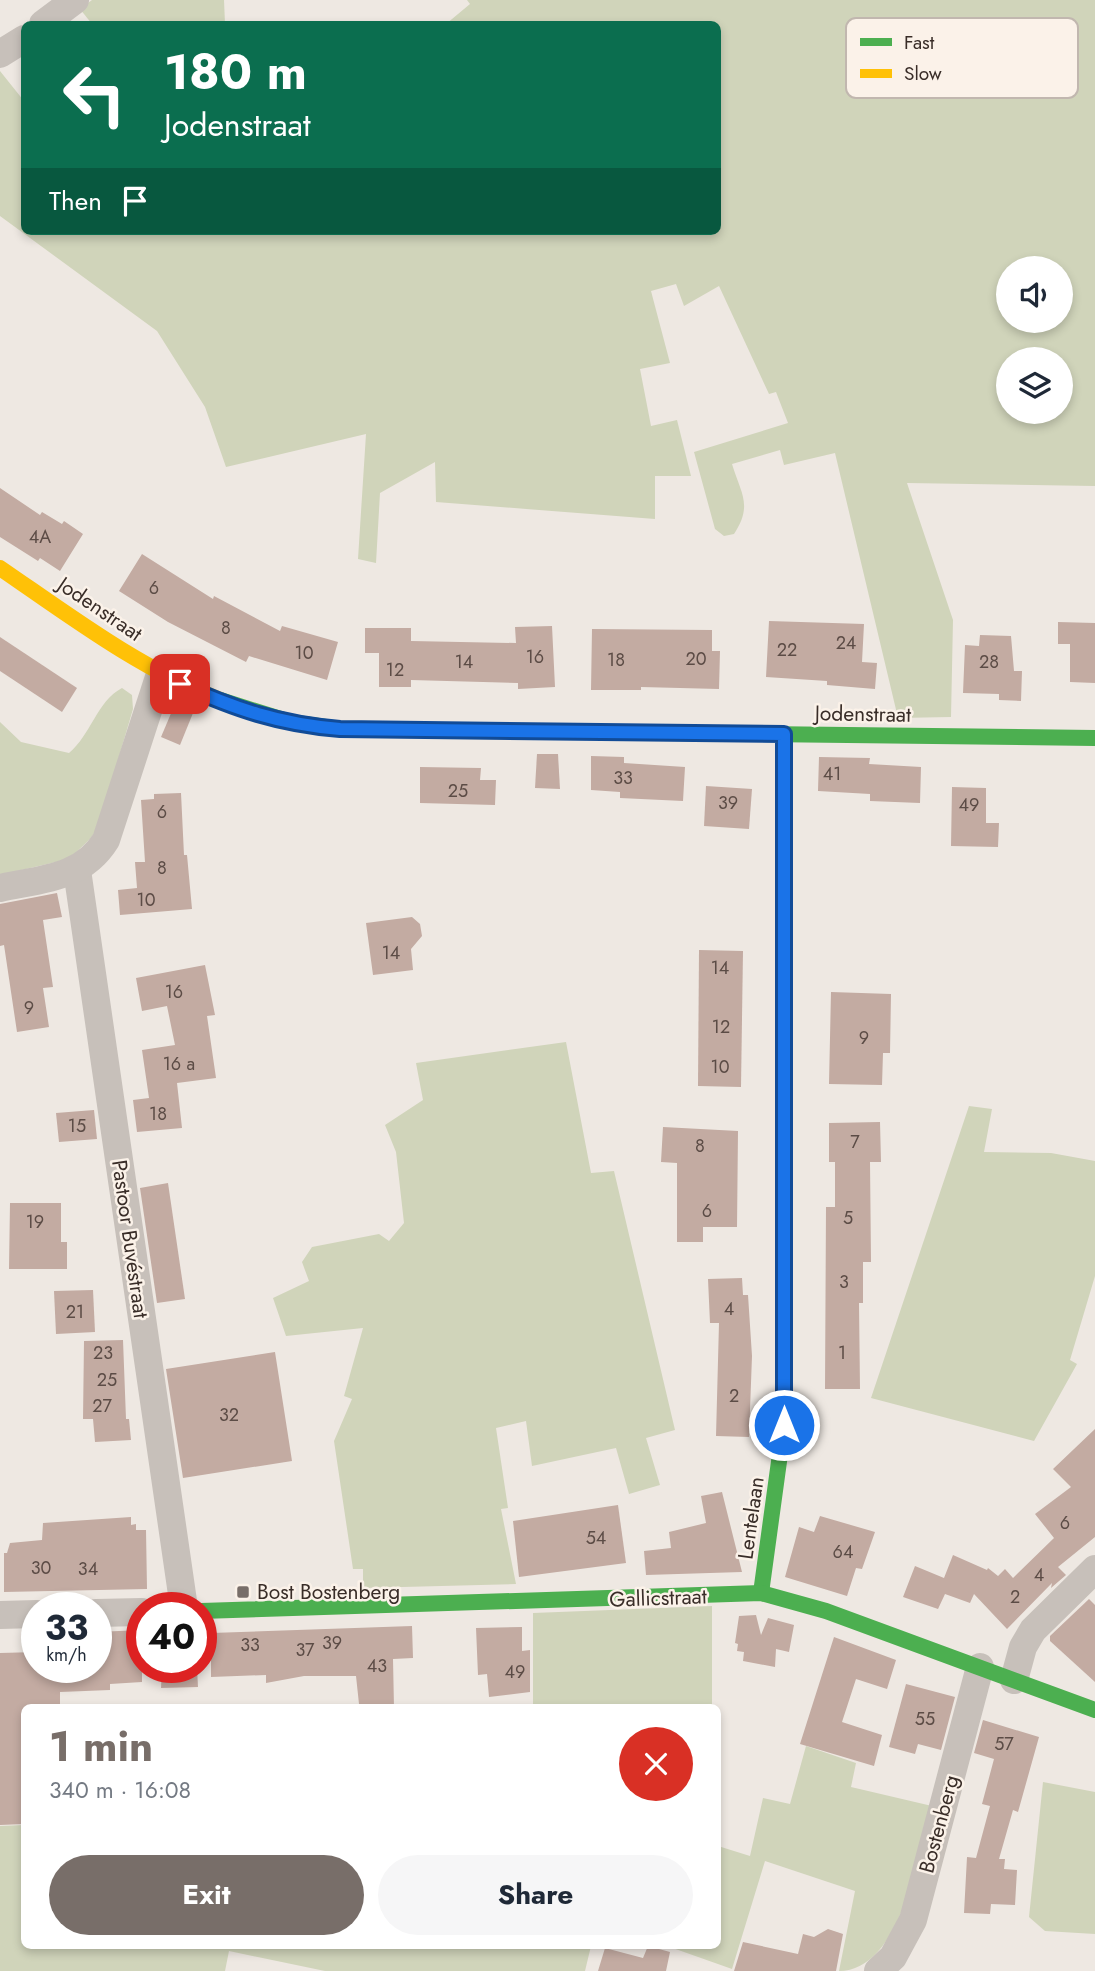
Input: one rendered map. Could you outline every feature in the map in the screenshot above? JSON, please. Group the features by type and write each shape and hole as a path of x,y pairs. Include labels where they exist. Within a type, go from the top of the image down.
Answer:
{"street":[{"path":"47,21 75,0"},
{"path":"0,54 21,41"},
{"name":"Jodenstraat","path":"0,568 160,674 241,711 297,726 340,729 1095,738"},
{"path":"0,888 77,870 95,858 106,841 160,674"},
{"name":"Lentelaan","path":"761,1593 784,1425 784,734"},
{"name":"Pastoor Buvéstraat","path":"77,870 182,1592"},
{"path":"1014,1680 1023,1647 1033,1630 1095,1569"},
{"name":"Gallicstraat","path":"217,1610 761,1593 826,1611 1095,1710"},
{"path":"0,1615 21,1614"},
{"name":"Bostenberg","path":"878,1971 893,1958 914,1920 980,1667"}],"green space":[{"path":"92,0 224,0 225,21 90,21 80,9"},
{"path":"467,0 1095,0 1095,486 907,483 953,620 951,717 898,718 835,453 784,465 780,450 732,464 744,499 743,515 734,534 724,536 715,529 694,452 788,423 776,392 769,394 719,286 684,306 676,284 651,291 670,363 640,369 651,426 677,420 691,476 655,476 655,519 436,502 435,462 380,493 376,563 358,559 366,434 226,467 205,407 157,331 26,235 721,235 721,21 450,21 470,4"},
{"path":"0,71 21,97 21,231 0,216"},
{"path":"122,688 132,695 133,709 98,828 69,859 0,875 0,722 21,742 69,753 77,746 106,701"},
{"path":"566,1042 591,1173 614,1171 675,1430 646,1438 660,1485 629,1494 616,1448 532,1466 526,1421 496,1428 508,1508 501,1509 516,1584 363,1588 363,1569 353,1569 334,1441 352,1399 344,1396 363,1328 286,1336 273,1298 309,1281 302,1262 312,1247 379,1234 389,1241 404,1223 396,1152 385,1125 423,1100 416,1063"},
{"path":"969,1106 992,1109 984,1152 1051,1153 1095,1161 1095,1276 1070,1360 1077,1364 1034,1441 871,1398"},
{"path":"712,1606 712,1704 533,1704 533,1613"},
{"path":"806,1746 856,1763 851,1787 932,1806 904,1906 878,1952 860,1966 839,1971 855,1891 765,1861 732,1969 675,1949 721,1949 721,1847 750,1856 763,1798 790,1804"},
{"path":"1043,1782 1095,1792 1095,1934 1045,1931 1029,1917"},
{"path":"21,1825 21,1949 590,1949 585,1971 325,1971 229,1951 225,1971 0,1971 0,1826"}],"building":[{"path":"0,488 40,515 42,512 62,524 64,521 83,534 60,571 40,558 38,561 0,537"},
{"path":"142,554 213,599 214,596 280,631 282,626 338,642 327,680 249,656 246,662 168,622 119,591"},
{"path":"769,621 864,624 862,662 877,663 875,689 827,685 827,681 766,677"},
{"path":"1058,622 1095,623 1095,683 1070,682 1070,644 1058,644"},
{"path":"552,626 555,687 518,689 518,683 411,680 411,687 379,687 379,653 365,653 365,628 411,628 411,641 516,643 515,627"},
{"path":"592,629 712,630 712,651 720,651 719,689 641,687 641,690 591,690"},
{"path":"980,635 1011,636 1014,671 1022,671 1021,701 999,700 999,694 963,693 965,645 979,646"},
{"path":"0,637 77,688 62,712 0,671"},
{"path":"175,704 193,713 180,745 161,737"},
{"path":"537,754 558,754 560,789 535,788"},
{"path":"591,756 624,757 624,763 685,767 683,801 620,798 620,792 591,790"},
{"path":"819,757 870,758 869,764 921,767 920,803 870,801 870,794 818,791"},
{"path":"420,767 481,768 480,780 496,780 495,805 420,803"},
{"path":"706,786 752,789 749,829 704,826"},
{"path":"952,787 986,788 986,823 999,823 998,847 951,846"},
{"path":"181,793 184,855 187,855 192,909 120,915 118,890 137,888 135,862 145,862 141,800 154,799 154,794"},
{"path":"57,893 62,917 43,920 53,987 43,988 49,1027 17,1032 4,945 0,946 0,904"},
{"path":"412,917 420,924 422,936 411,949 413,970 373,975 366,923"},
{"path":"699,950 743,951 741,1087 698,1086"},
{"path":"205,965 215,1015 207,1016 216,1078 177,1083 182,1128 137,1132 133,1100 149,1098 142,1050 175,1045 167,1006 142,1011 136,978"},
{"path":"831,992 891,994 890,1053 883,1053 882,1085 829,1084"},
{"path":"94,1110 97,1139 59,1142 56,1113"},
{"path":"880,1122 881,1162 870,1162 871,1262 863,1262 863,1303 859,1303 860,1389 825,1389 826,1207 835,1207 835,1162 829,1162 829,1123"},
{"path":"663,1127 738,1131 737,1227 703,1227 703,1242 677,1242 677,1163 661,1162"},
{"path":"168,1183 185,1299 157,1303 140,1188"},
{"path":"10,1203 61,1203 61,1242 67,1242 67,1269 9,1269"},
{"path":"742,1278 743,1295 748,1295 752,1356 749,1437 716,1436 719,1323 710,1323 708,1279"},
{"path":"93,1290 95,1332 56,1334 54,1291"},
{"path":"123,1340 126,1419 129,1419 131,1440 95,1442 93,1419 83,1419 84,1341"},
{"path":"275,1352 292,1461 183,1478 166,1369"},
{"path":"1095,1429 1095,1537 1058,1567 1066,1575 1051,1588 1052,1583 1007,1629 974,1594 970,1603 945,1594 938,1609 903,1597 915,1566 944,1578 953,1555 987,1570 988,1568 998,1576 1005,1569 1013,1578 1054,1538 1035,1514 1071,1487 1053,1469"},
{"path":"722,1492 742,1572 646,1575 644,1551 671,1548 669,1532 706,1523 701,1496"},
{"path":"618,1505 626,1563 519,1577 513,1521"},
{"path":"820,1516 875,1532 862,1569 856,1568 847,1596 785,1577 799,1527 814,1532"},
{"path":"131,1517 131,1525 136,1524 136,1530 146,1530 147,1589 4,1592 4,1553 7,1553 10,1543 42,1540 43,1523"},
{"path":"1089,1599 1095,1605 1095,1682 1050,1641 1050,1636"},
{"path":"756,1615 761,1635 768,1618 794,1625 789,1652 776,1649 775,1667 743,1661 744,1652 737,1651 738,1644 735,1643 739,1616"},
{"path":"412,1626 413,1658 393,1659 394,1704 359,1704 356,1676 304,1676 266,1683 266,1675 217,1677 217,1633"},
{"path":"522,1627 522,1651 530,1650 530,1692 489,1697 487,1674 478,1675 476,1628"},
{"path":"112,1631 126,1631 126,1683 110,1684 110,1690 60,1692 60,1704 21,1704 21,1824 0,1825 0,1653 21,1652 21,1683 112,1683"},
{"path":"834,1637 896,1660 887,1689 856,1679 842,1722 882,1735 874,1766 800,1744"},
{"path":"161,1683 198,1683 198,1687 161,1688"},
{"path":"906,1684 955,1697 941,1750 918,1744 915,1754 889,1747"},
{"path":"983,1720 1039,1737 1018,1812 1013,1810 999,1859 1005,1859 1004,1869 1017,1870 1015,1905 991,1904 990,1914 964,1913 967,1857 976,1858 990,1806 982,1804 994,1759 974,1753"},
{"path":"828,1929 843,1934 836,1971 734,1971 743,1942 798,1954 803,1934 814,1937"},
{"path":"605,1949 643,1958 647,1949 670,1952 666,1971 598,1971"}],"traffic: fast":[{"path":"220,700 290,722 340,729 1095,738"},
{"path":"761,1593 784,1425 784,734"},
{"path":"217,1610 761,1593 826,1611 1095,1710"}],"traffic: slow":[{"path":"0,568 79,623 134,657 220,700"}],"place":[{"name":"Bost Bostenberg","path":"243,1592"}],"route":[{"path":"180,684 241,711 297,726 340,729 784,734 784,1425"}]}
